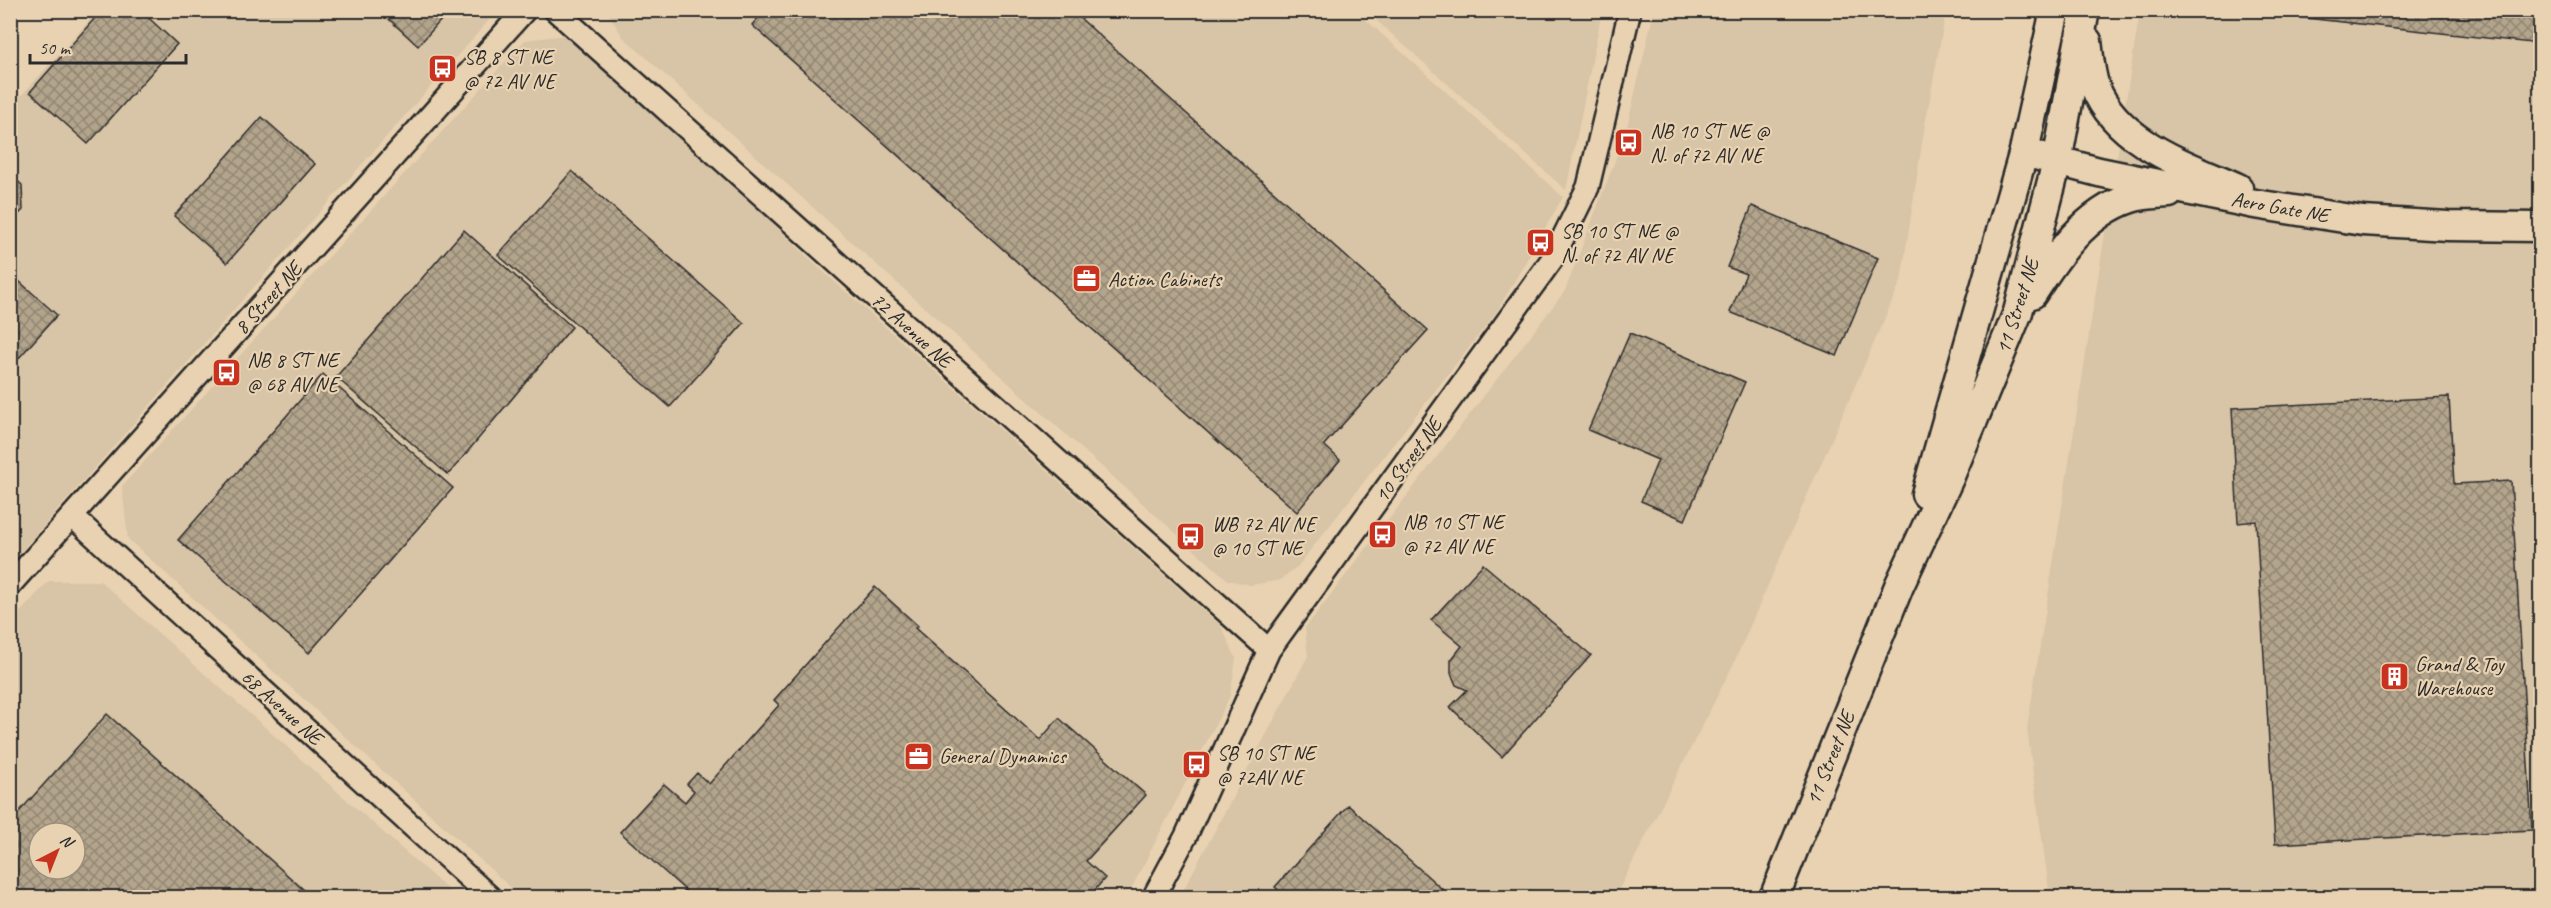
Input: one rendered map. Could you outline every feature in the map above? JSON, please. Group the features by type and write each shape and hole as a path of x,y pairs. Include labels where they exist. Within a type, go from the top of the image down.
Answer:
{"street":[{"name":"8 Street NE","path":"10,585 525,10"},
{"name":"72 Avenue NE","path":"555,10 1269,650"},
{"name":"10 Street NE","path":"1153,897 1186,836 1269,650 1553,258 1588,187 1630,10"},
{"name":"11 Street NE","path":"1899,586 2024,151 2055,10"},
{"name":"11 Street NE","path":"1774,897 1899,586 1955,465 2018,312 2057,162 2084,16"},
{"path":"2084,16 2095,86 2114,119 2159,152 2243,190 2300,211"},
{"name":"Aero Gate NE","path":"2024,151 2057,162 2188,190 2373,222 2541,227"},
{"path":"2018,312 2074,235 2095,216 2132,198 2188,190"},
{"name":"68 Avenue NE","path":"73,517 491,897"}],"shaded area":[{"path":"606,10 1356,11 1563,197 1496,313 1298,566 1280,580 1251,585 1228,580 623,37"},
{"path":"98,11 497,11 11,563 11,88 21,96"},
{"path":"1366,11 1602,11 1566,190"},
{"path":"1654,11 1946,11 1924,130 1901,281 1733,665 1615,897 1179,898 1308,656 1305,628 1565,291 1626,132"},
{"path":"2140,11 2540,11 2540,897 2050,897 2027,729"},
{"path":"576,34 817,266 1221,626 1236,658 1230,696 1127,897 521,897 128,539 122,486 525,40"},
{"path":"49,581 100,581 456,897 11,897 10,623"}],"building":[{"path":"102,10 140,10 177,44 88,144 30,92"},
{"path":"379,10 450,10 418,46"},
{"path":"765,10 1071,10 1428,330 1324,445 1340,460 1297,512 752,25"},
{"path":"2297,10 2540,10 2540,44 2297,17"},
{"path":"262,117 315,164 227,263 174,216"},
{"path":"572,171 744,323 670,407 498,255"},
{"path":"10,174 22,185 23,210 10,223"},
{"path":"1752,206 1878,258 1837,356 1730,312 1746,274 1727,267"},
{"path":"464,230 572,327 448,475 336,377"},
{"path":"10,273 57,315 10,368"},
{"path":"1630,333 1745,382 1685,520 1641,501 1658,460 1588,430"},
{"path":"323,374 453,488 309,653 178,540"},
{"name":"Grand & Toy Warehouse","path":"2449,397 2454,484 2511,481 2532,830 2275,844 2256,521 2238,523 2232,408"},
{"path":"1483,564 1591,655 1502,757 1450,707 1467,690 1456,685 1451,673 1451,660 1462,646 1431,620"},
{"name":"General Dynamics","path":"875,587 918,626 915,628 1040,740 1059,718 1146,795 1086,861 1105,878 1088,898 678,898 685,890 620,832 664,784 685,802 694,791 687,784 697,773 709,784 779,705 774,700"},
{"path":"107,714 313,898 10,898 10,822"},
{"path":"1348,805 1452,898 1287,898 1275,887"}],"place":[{"name":"SB 8 ST NE @ 72 AV NE","path":"443,69"},
{"name":"NB 10 ST NE @ N. of 72 AV NE","path":"1629,143"},
{"name":"SB 10 ST NE @ N. of 72 AV NE","path":"1540,243"},
{"name":"Action Cabinets","path":"1087,279"},
{"name":"NB 8 ST NE @ 68 AV NE","path":"226,372"},
{"name":"NB 10 ST NE @ 72 AV NE","path":"1382,534"},
{"name":"WB 72 AV NE @ 10 ST NE","path":"1191,536"},
{"name":"Grand & Toy Warehouse","path":"2394,676"},
{"name":"General Dynamics","path":"918,756"},
{"name":"SB 10 ST NE @ 72AV NE","path":"1196,765"}]}
